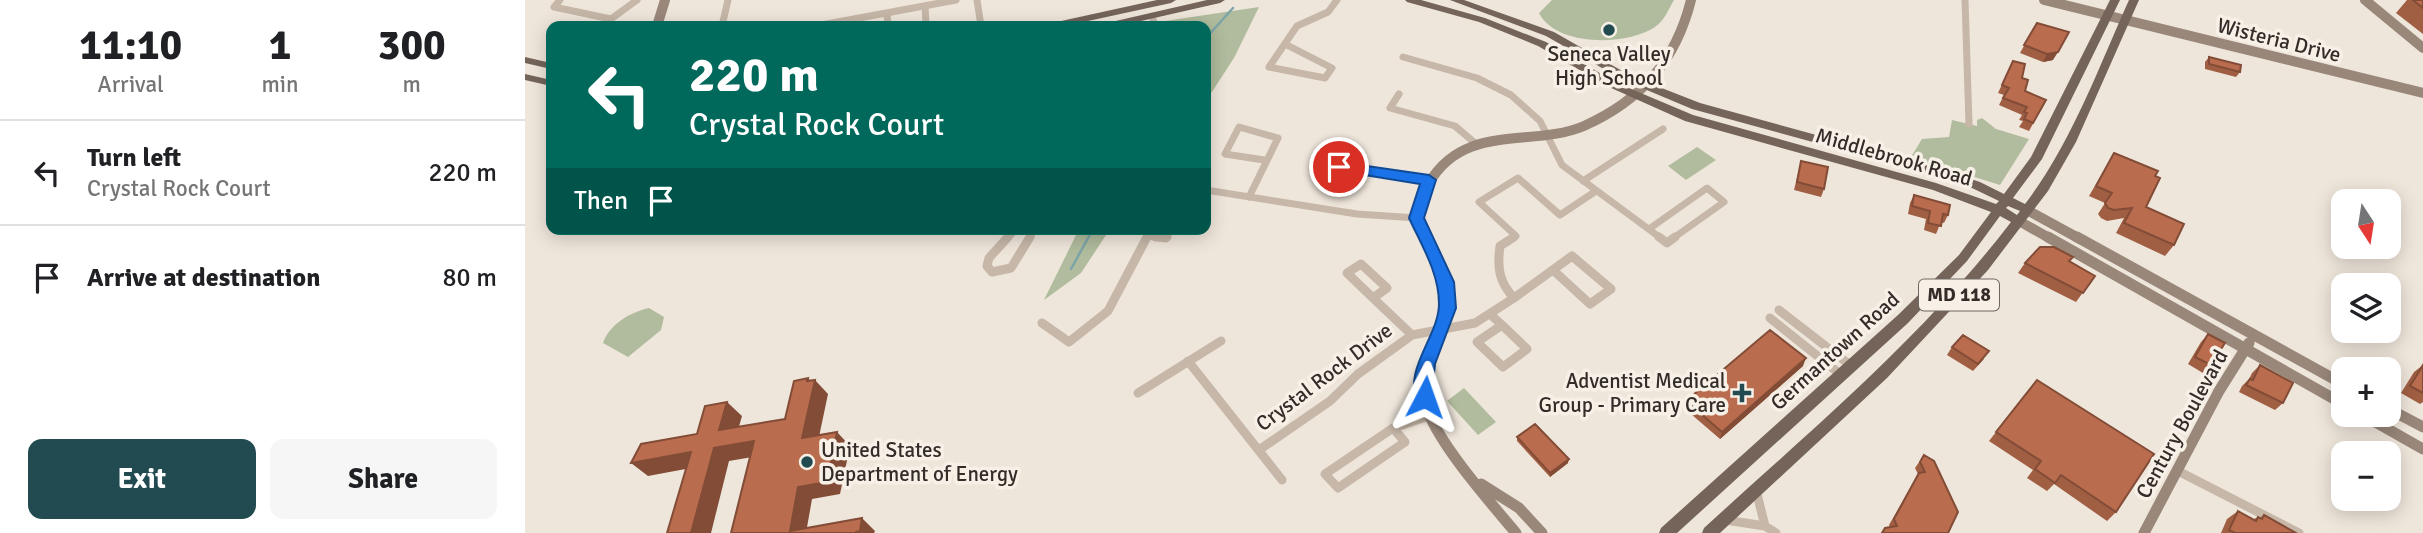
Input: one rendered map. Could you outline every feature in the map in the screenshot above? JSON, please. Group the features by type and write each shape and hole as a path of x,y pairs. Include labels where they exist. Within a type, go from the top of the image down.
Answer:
{"main road":[{"path":"1072,21 1146,2 1171,0"},
{"path":"1153,21 1220,0"},
{"name":"Middlebrook Road","path":"1410,0 1482,20 1542,44 1631,93 1689,118 2003,205"},
{"name":"Middlebrook Road","path":"1455,0 1550,34 1642,84 1741,120 1976,185 2003,205 2023,215"},
{"name":"Germantown Road","path":"1666,533 1934,288 1963,258 2036,159 2115,0"},
{"name":"MD 118","path":"1710,533 1947,308 1985,267 2023,215 2070,142 2134,0"},
{"path":"525,60 546,65"},
{"path":"526,78 546,82"},
{"path":"1850,163 1860,159 1915,166"}],"street":[{"path":"560,0 554,7 611,19 637,0"},
{"path":"659,21 665,0"},
{"path":"723,21 728,0"},
{"path":"843,21 956,0"},
{"path":"977,0 980,21"},
{"path":"1285,44 1332,68 1325,78 1269,67 1297,26 1328,12 1337,0"},
{"path":"1516,533 1439,438 1429,416 1423,384 1426,364 1442,329 1447,308 1446,282 1417,218 1429,180 1445,162 1476,144 1509,136 1546,135 1580,128 1605,114 1671,56 1691,0"},
{"path":"1965,0 1969,124"},
{"name":"Wisteria Drive","path":"2044,0 2423,93"},
{"path":"2366,0 2423,48"},
{"path":"925,6 926,21"},
{"path":"887,13 888,21"},
{"path":"1403,57 1484,80 1525,105 1543,124 1555,157 1667,243 1724,202 1707,188 1649,229"},
{"path":"1399,94 1390,108 1455,126 1476,144"},
{"path":"1249,197 1264,160 1277,138 1239,127 1225,154 1264,160"},
{"path":"1583,181 1663,129"},
{"path":"1339,167 1429,180"},
{"path":"1514,298 1500,283 1496,272 1500,246 1516,236 1479,202 1518,178 1560,215 1596,191"},
{"path":"1211,191 1357,214 1417,218"},
{"name":"Middlebrook Road","path":"2023,215 2331,377"},
{"name":"Middlebrook Road","path":"2023,215 2245,349 2331,397"},
{"path":"1010,235 989,258 987,266 992,272 1011,268 1031,235"},
{"path":"1042,323 1069,342 1108,311 1148,235"},
{"name":"Crystal Rock Drive","path":"1259,450 1330,401 1358,374 1412,335 1475,323 1491,315 1572,256 1611,289 1590,304 1553,270"},
{"name":"Crystal Rock Drive","path":"1373,298 1387,288 1361,264 1347,273 1373,298 1412,335"},
{"path":"1779,310 1845,369"},
{"path":"1491,315 1502,325 1527,349 1503,367 1478,342 1502,325"},
{"path":"1770,318 1845,369"},
{"name":"Century Boulevard","path":"2144,533 2219,391 2253,335"},
{"path":"1138,393 1221,341"},
{"name":"Crystal Rock Drive","path":"1188,361 1282,480"},
{"path":"2401,415 2423,427"},
{"path":"1393,429 1405,442 1338,488 1325,474 1393,429 1429,416"},
{"path":"2384,427 2423,449"},
{"path":"2178,471 2299,533"},
{"path":"1476,481 1519,508 1542,533"},
{"path":"1756,490 1765,526"},
{"path":"1724,520 1765,526 1776,533"}],"green space":[{"path":"1552,0 1674,0 1664,18 1643,33 1627,38 1593,40 1560,32 1548,24 1539,13"},
{"path":"1259,7 1234,58 1211,93 1211,21 1165,21"},
{"path":"1982,118 1996,129 2029,139 2000,185 1911,157 1922,139 1949,137 1952,120 1977,126 1977,120"},
{"path":"1697,147 1716,160 1686,180 1668,166"},
{"path":"1076,235 1106,235 1081,273 1044,300"},
{"path":"649,308 664,317 661,330 628,357 603,343 610,330 621,320"},
{"path":"1464,388 1496,422 1478,435 1447,401"}],"building":[{"path":"2413,0 2423,0 2423,8"},
{"path":"2037,23 2069,32 2058,52 2047,54 2024,45"},
{"path":"2209,57 2241,65 2240,72 2209,64"},
{"path":"2013,61 2025,64 2022,78 2028,80 2025,91 2046,100 2033,123 2024,119 2027,107 2003,98 2009,88 2002,85"},
{"path":"2114,153 2158,171 2155,176 2160,178 2146,207 2184,224 2174,245 2124,223 2132,208 2108,208 2105,203 2112,193 2096,186"},
{"path":"1801,161 1828,167 1824,189 1797,182"},
{"path":"1914,195 1950,205 1948,215 1943,214 1941,226 1928,223 1930,211 1912,206"},
{"path":"2040,247 2054,247 2073,257 2069,261 2095,276 2083,293 2025,263"},
{"path":"1770,330 1806,358 1722,432 1686,401"},
{"path":"2208,334 2225,343 2211,365 2195,357"},
{"path":"1963,335 1989,351 1978,364 1952,347"},
{"path":"2260,365 2293,383 2283,403 2246,385 2250,379 2253,380"},
{"path":"2423,365 2423,393 2410,386"},
{"path":"808,378 807,381 815,380 802,438 837,432 827,482 798,487 790,531 862,518 860,531 731,533 754,441 714,448 691,533 667,533 691,452 631,463 641,444 697,434 705,406 727,402 719,430 785,419 794,381"},
{"path":"2037,380 2154,454 2116,512 2061,475 2055,483 2035,469 2041,461 1996,432"},
{"path":"1535,424 1569,459 1550,473 1517,437"},
{"path":"1924,455 1934,461 1958,512 1948,533 1882,533 1885,528 1897,526 1894,519 1919,473 1925,472 1920,462"},
{"path":"2238,511 2256,521 2264,515 2296,533 2235,533 2229,530"}],"waterway":[{"path":"1211,32 1233,8"},
{"path":"1071,269 1090,235"}],"place":[{"name":"Seneca Valley High School","path":"1609,30"},
{"name":"Adventist Medical Group - Primary Care","path":"1742,393"},
{"name":"United States Department of Energy","path":"807,462"}],"route":[{"path":"1339,167 1429,180 1423,191 1417,218 1446,282 1447,308 1442,329 1426,364 1423,384 1425,397"}]}
